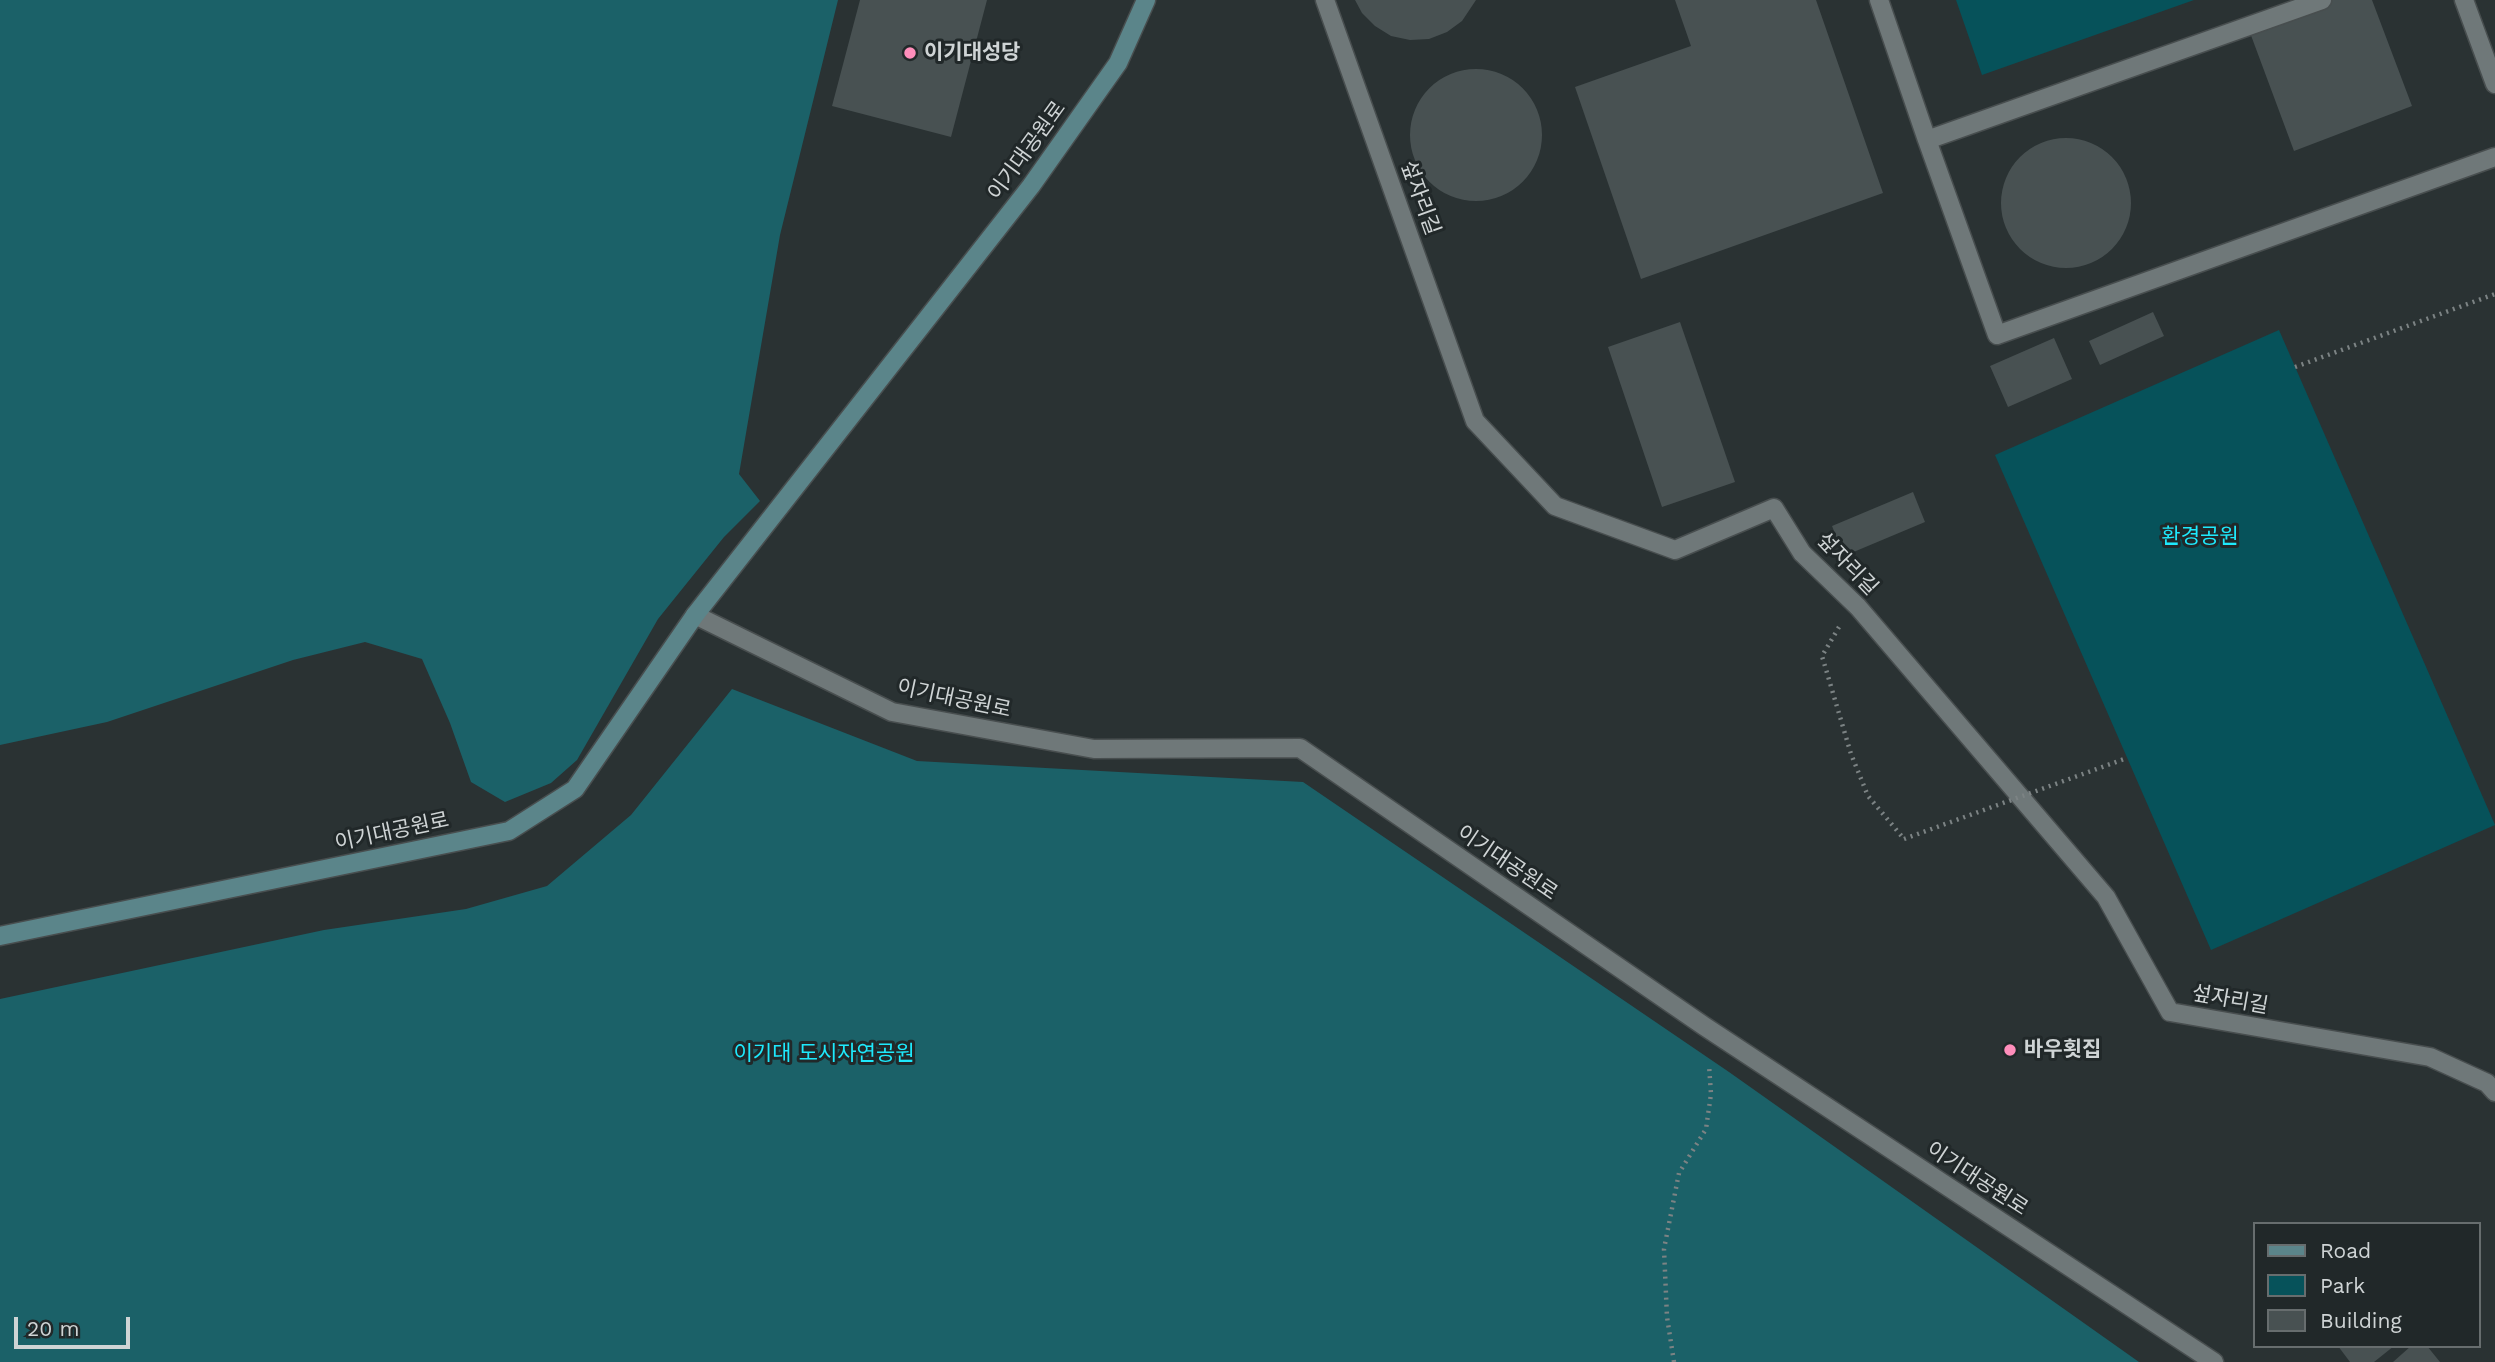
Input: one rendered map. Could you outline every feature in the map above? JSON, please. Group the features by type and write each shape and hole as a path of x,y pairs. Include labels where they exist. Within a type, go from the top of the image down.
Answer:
{"street":[{"name":"이기대공원로","path":"0,936 509,831 575,789 695,615 1031,186 1118,63 1146,0"},
{"name":"섶자리길","path":"1325,0 1475,421 1555,506 1675,550 1773,508 1802,553 1858,607 2106,897 2170,1012 2430,1058 2487,1083 2495,1092"},
{"path":"1878,0 1997,335 2495,157"},
{"path":"1927,140 2322,0"},
{"path":"2464,0 2495,84"},
{"name":"이기대공원로","path":"695,615 892,712 1094,749 1300,748 1704,1026 2214,1362"}],"path":[{"path":"2295,367 2495,294"},
{"path":"1858,607 1838,628 1822,656 1850,754 1868,796 1904,839 2127,758"},
{"path":"1674,1362 1667,1317 1664,1249 1679,1174 1706,1129 1711,1094 1704,1026"}],"green space":[{"path":"0,0 838,0 780,235 739,474 760,501 724,537 658,619 577,760 551,783 505,802 471,782 450,723 422,659 365,642 293,660 107,722 0,745"},
{"path":"1956,0 2194,0 1982,75"},
{"name":"환경공원","path":"2279,330 2495,825 2211,950 1995,455"},
{"name":"이기대 도시자연공원","path":"732,689 917,761 1303,782 1729,1072 2139,1362 0,1362 0,999 324,930 466,909 547,886 631,815"}],"building":[{"name":"이기대성당","path":"860,0 987,0 951,137 832,106"},
{"path":"1355,0 1476,0 1462,21 1447,32 1429,39 1410,40 1391,36 1375,26 1362,13"},
{"path":"1675,0 1816,0 1883,193 1641,279 1575,87 1691,46"},
{"path":"2327,0 2372,0 2412,106 2294,151 2249,30"},
{"path":"1476,69 1501,74 1523,88 1537,110 1542,135 1537,160 1523,182 1501,196 1476,201 1451,196 1429,182 1415,160 1410,135 1415,110 1429,88 1451,74"},
{"path":"2066,138 2091,143 2112,157 2126,178 2131,203 2126,228 2112,249 2091,263 2066,268 2041,263 2020,249 2006,228 2001,203 2006,178 2020,157 2041,143"},
{"path":"2153,312 2164,336 2100,365 2089,341"},
{"path":"1680,322 1735,482 1662,507 1608,347"},
{"path":"2054,338 2072,379 2008,407 1990,366"},
{"path":"1913,492 1925,522 1844,556 1832,526"},
{"path":"2340,1348 2392,1348 2374,1362 2350,1362"},
{"path":"2409,1348 2429,1348 2440,1362 2393,1362"}],"place":[{"name":"이기대성당","path":"910,53"},
{"name":"바우횟집","path":"2010,1050"}]}
